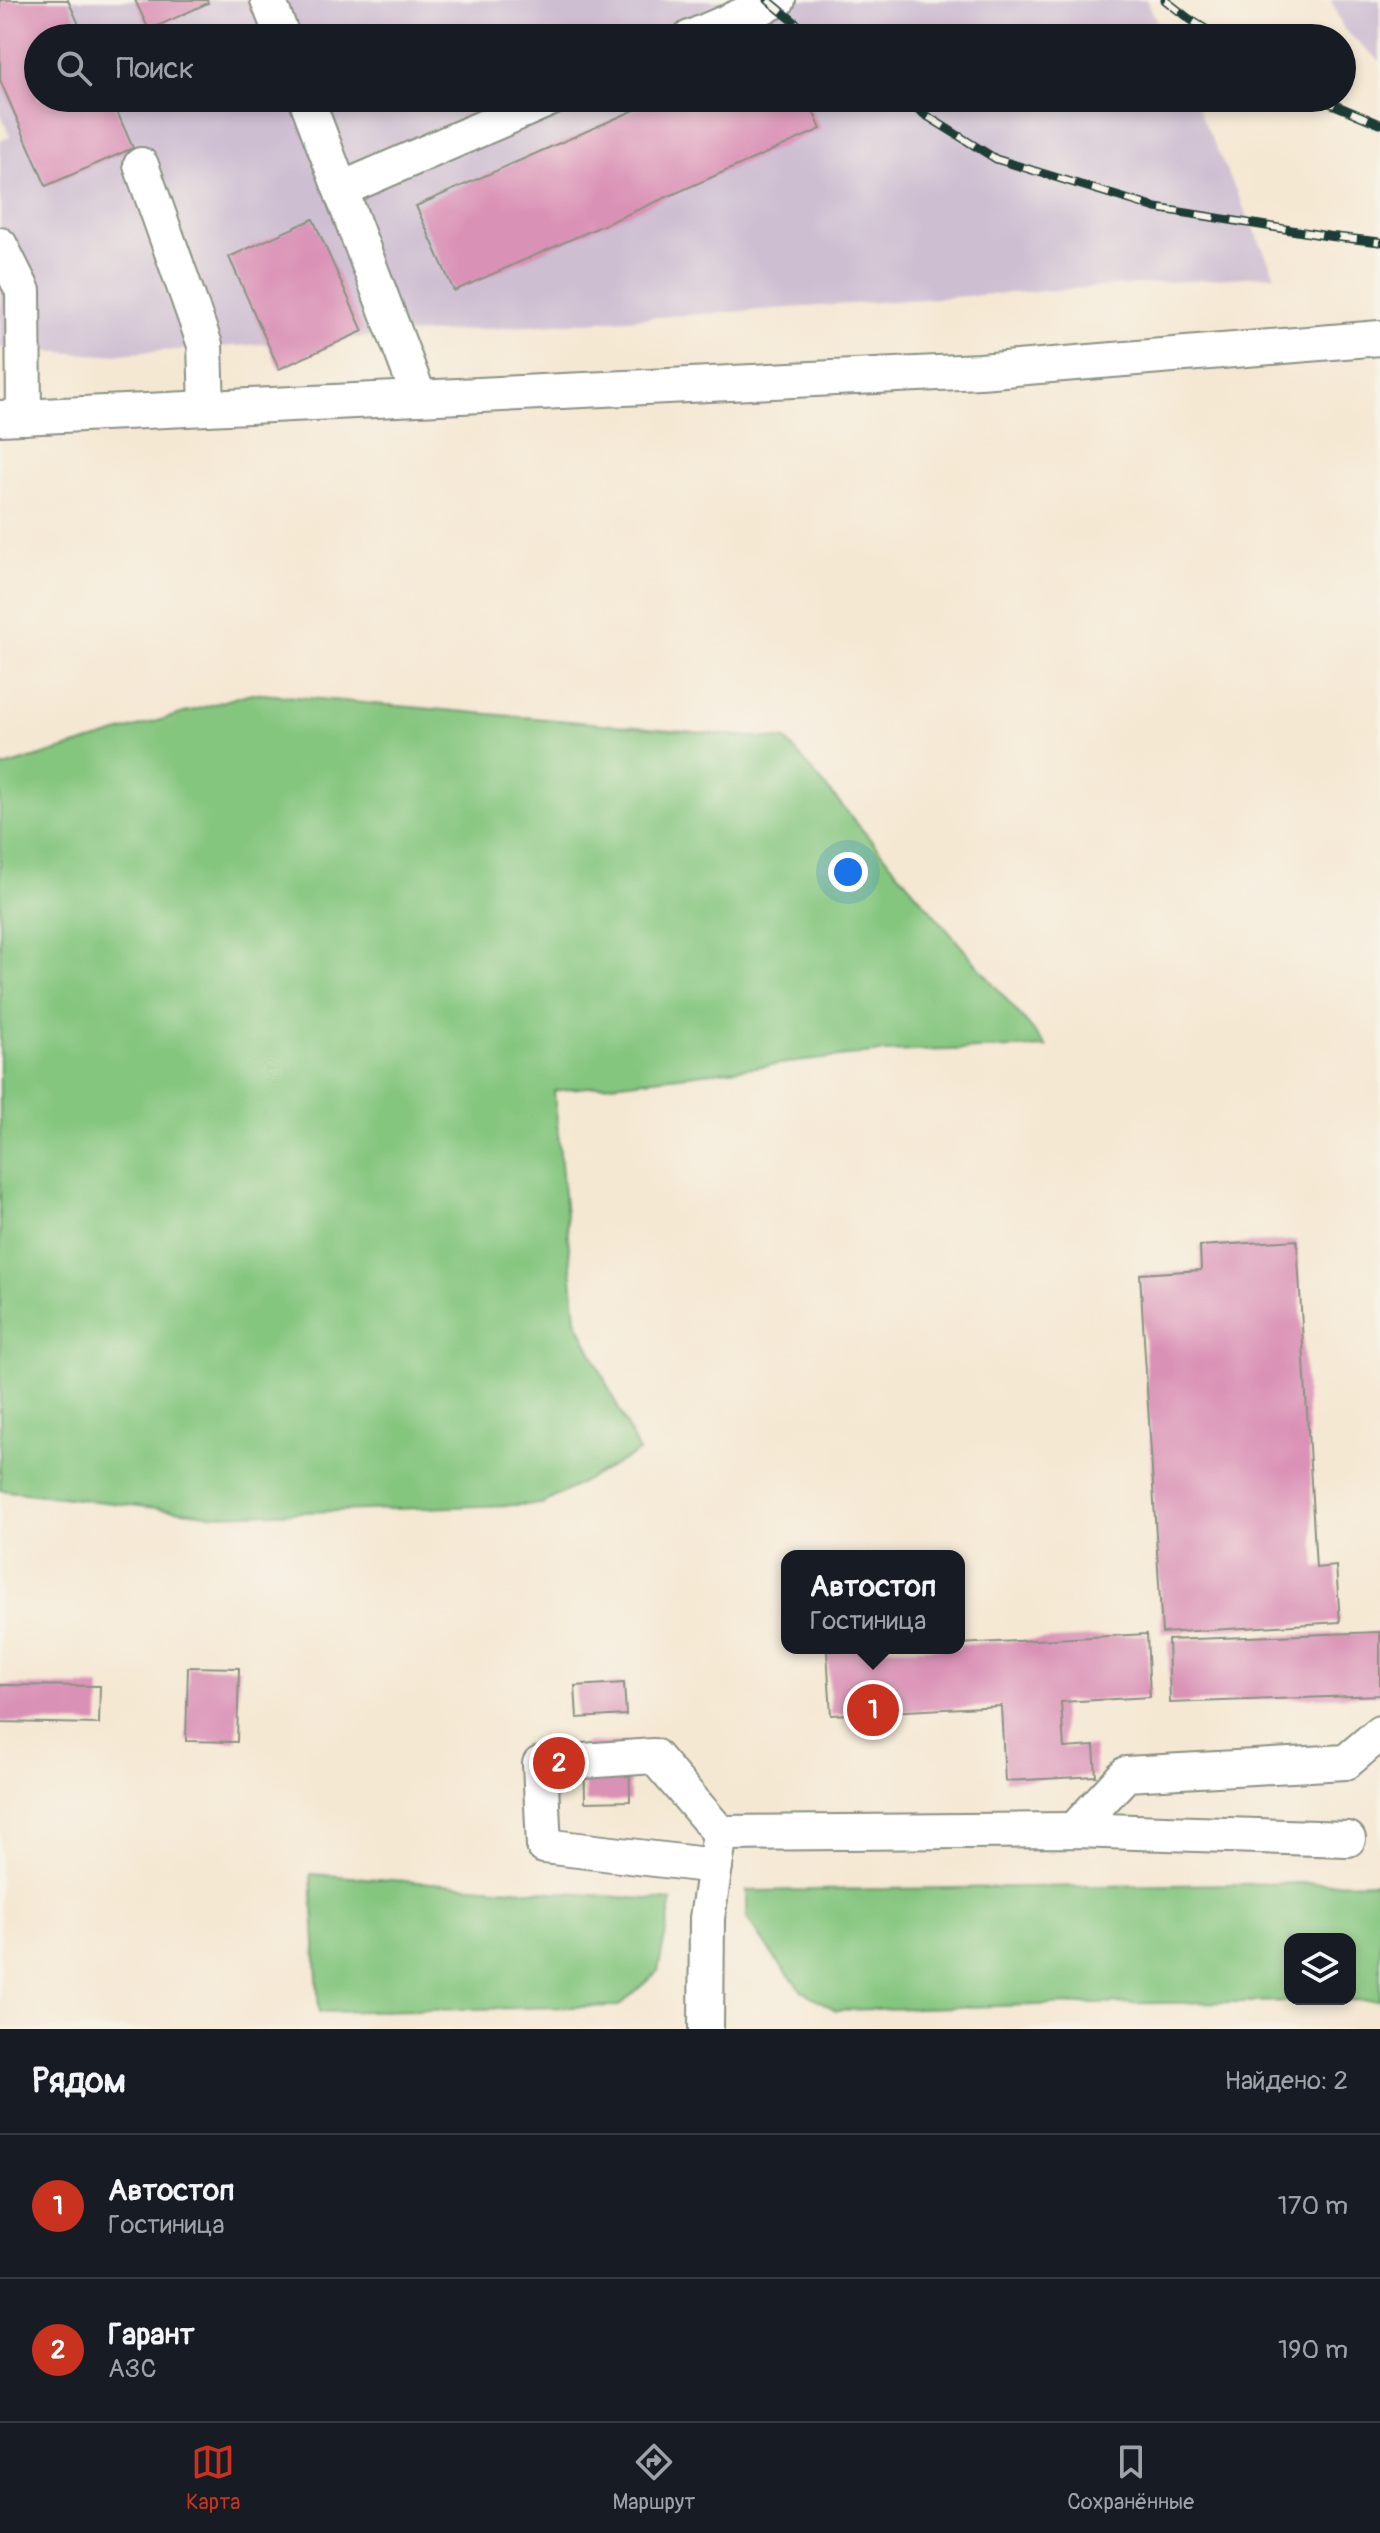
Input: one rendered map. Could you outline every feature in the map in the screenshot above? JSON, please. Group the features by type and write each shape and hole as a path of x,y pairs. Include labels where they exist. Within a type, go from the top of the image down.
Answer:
{"street":[{"path":"268,0 277,24"},
{"path":"722,24 778,0"},
{"path":"312,112 419,397"},
{"path":"342,189 520,112"},
{"path":"141,165 205,345 207,408"},
{"path":"0,245 12,292 12,418 980,371 1380,338"},
{"path":"1074,1830 1126,1774 1346,1762 1380,1733"},
{"path":"706,2029 707,1918 715,1866 720,1833 654,1756 540,1764 544,1846 715,1866"},
{"path":"720,1833 1074,1830 1348,1839"}],"shaded area":[{"path":"0,0 1147,0 1158,24 24,24 24,112 1199,112 1275,275 102,355 0,348 0,140 10,137 0,112"},
{"path":"1331,0 1380,0 1380,61 1356,40 1356,24 1341,24"}],"green space":[{"path":"251,693 786,740 1047,1047 881,1052 554,1091 576,1319 639,1452 542,1504 217,1515 0,1490 0,768"},
{"path":"311,1874 672,1901 658,1971 619,2006 319,2012"},
{"path":"1380,1882 1380,2000 1356,2000 1356,1933 1284,1933 1284,2001 836,2010 802,1991 747,1918 747,1891"}],"building":[{"path":"0,0 68,0 79,24 24,24 24,112 117,112 133,148 46,186 0,80"},
{"path":"135,0 207,0 208,3 162,24 146,24"},
{"path":"630,112 813,112 821,129 454,291 416,206"},
{"path":"313,219 363,331 279,369 229,257"},
{"path":"1297,1240 1316,1568 1336,1566 1340,1622 1162,1633 1140,1274 1201,1270 1200,1246"},
{"path":"1380,1632 1380,1695 1170,1703 1168,1640"},
{"path":"1147,1634 1150,1697 1061,1702 1064,1748 1094,1746 1096,1776 1005,1781 1001,1706 831,1715 827,1654 965,1654 965,1644"},
{"path":"188,1667 239,1668 237,1742 186,1741"},
{"path":"624,1683 626,1715 577,1718 575,1686"},
{"path":"0,1685 100,1686 99,1724 0,1722"},
{"path":"629,1742 630,1801 585,1802 584,1743"}],"railway":[{"path":"768,0 797,24"},
{"path":"1165,0 1198,24"},
{"path":"920,112 996,159 1156,208 1380,242"},
{"path":"1351,112 1380,124"}],"place":[{"name":"Автостоп","path":"873,1710"},
{"name":"Гарант","path":"559,1763"}]}
